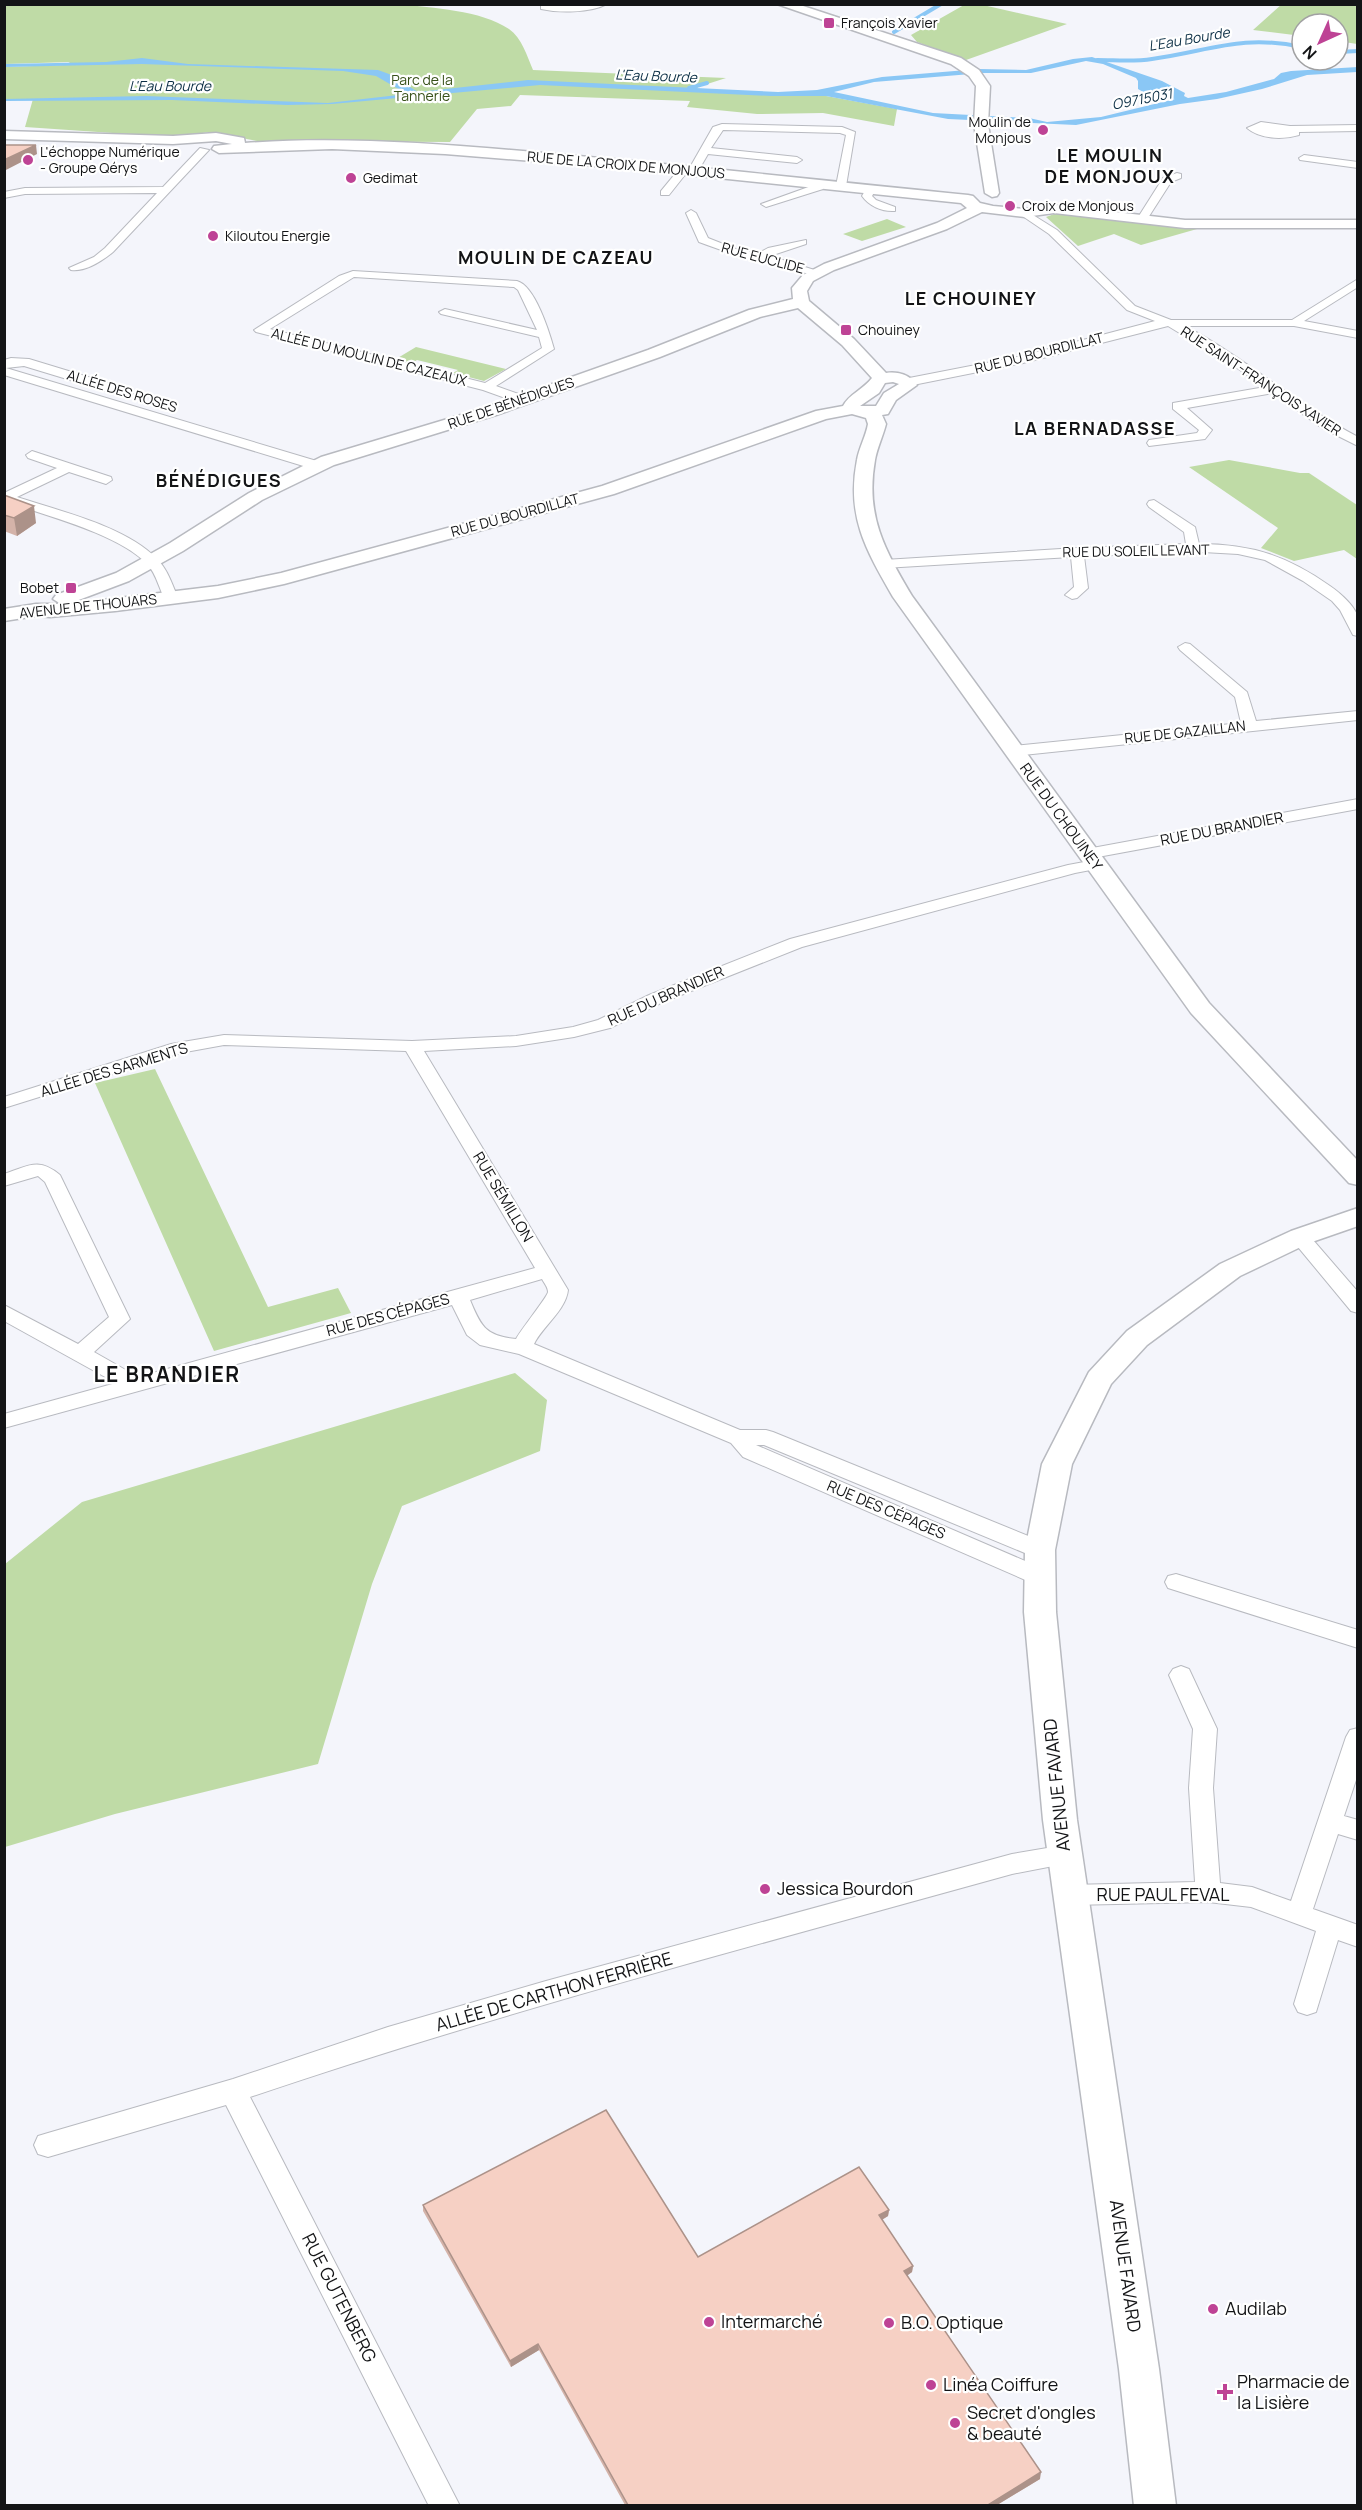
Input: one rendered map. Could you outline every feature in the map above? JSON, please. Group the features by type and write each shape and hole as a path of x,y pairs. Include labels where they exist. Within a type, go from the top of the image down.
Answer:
{"street":[{"path":"546,4 544,7 579,8 603,4"},
{"path":"783,4 942,58 970,73 983,86 980,94 982,121 992,193"},
{"path":"1289,129 1324,126 1358,128"},
{"path":"665,193 706,151 717,129 722,127 846,131 851,136 841,186"},
{"path":"4,135 191,142 204,150"},
{"path":"4,140 191,142 210,136 223,144"},
{"path":"75,268 98,259 109,250 204,150 223,144"},
{"name":"RUE DE LA CROIX DE MONJOUS","path":"223,144 427,147 871,189 974,203 1025,213"},
{"path":"706,151 797,160"},
{"path":"1304,158 1358,165"},
{"path":"1143,217 1167,180 1177,176"},
{"path":"766,204 820,184"},
{"path":"871,189 867,196 872,202 891,210"},
{"path":"4,195 25,191 165,190"},
{"path":"881,378 854,347 801,303 800,288 808,278 851,258 933,229 974,203 980,193 1007,194"},
{"path":"1025,213 1036,202 1054,209 1143,217 1185,224 1358,224"},
{"name":"RUE EUCLIDE","path":"691,213 703,240 739,254 761,257 818,273"},
{"name":"RUE SAINT-FRANÇOIS XAVIER","path":"1025,213 1053,232 1131,308 1170,323 1241,365 1326,425 1358,442"},
{"path":"761,257 772,250 802,242"},
{"name":"ALLÉE DU MOULIN DE CAZEAUX","path":"544,333 523,288 517,284 368,273 353,274 343,278 260,330 492,384 546,391"},
{"path":"1294,323 1357,282"},
{"name":"RUE DE BÉNÉDIGUES","path":"36,610 54,601 107,584 154,562 255,497 315,465 368,447 463,421 675,345 768,308 801,303"},
{"path":"1129,331 1135,317 1131,308"},
{"path":"445,312 534,334 544,333 548,345 545,352 492,384"},
{"path":"1170,323 1294,323 1358,335"},
{"name":"RUE DU BOURDILLAT","path":"908,382 1023,359 1154,324 1170,323"},
{"name":"ALLÉE DES ROSES","path":"4,365 11,362 25,362 139,397"},
{"name":"ALLÉE DES ROSES","path":"4,370 315,465"},
{"path":"893,377 908,382 906,387 890,397 882,410 872,413 852,409 851,405 873,389 881,378 893,377"},
{"name":"ALLÉE DU MOULIN DE CAZEAUX","path":"492,384 523,400"},
{"path":"1153,443 1202,436 1206,430 1177,406 1275,389"},
{"name":"RUE DU BOURDILLAT","path":"171,598 218,592 284,578 608,490 822,415 852,409"},
{"name":"RUE DU CHOUINEY","path":"872,413 877,424 869,444 861,498 864,519 869,536 909,606 1200,1008 1358,1177"},
{"path":"211,432 223,423"},
{"path":"32,455 106,480"},
{"path":"6,497 69,467"},
{"path":"6,497 116,538 134,547 154,562 171,598"},
{"path":"1154,504 1190,530 1193,548"},
{"name":"RUE DU SOLEIL LEVANT","path":"884,564 983,556 1077,552 1193,548 1236,551 1268,556 1281,561 1340,601 1358,632"},
{"path":"1072,595 1080,588 1077,552"},
{"name":"AVENUE DE THOUARS","path":"4,615 171,598"},
{"path":"1185,647 1242,695 1249,725"},
{"name":"RUE DE GAZAILLAN","path":"1013,751 1358,715"},
{"name":"RUE DU BRANDIER","path":"224,1040 412,1046 516,1041 574,1032 604,1024 655,999 796,943 1074,868 1091,859 1358,804"},
{"name":"ALLÉE DES SARMENTS","path":"4,1103 177,1048 224,1040"},
{"name":"RUE SÉMILLON","path":"412,1046 558,1290 557,1298 532,1328 522,1347"},
{"path":"4,1180 41,1169 52,1179 120,1319 80,1353"},
{"name":"AVENUE FAVARD","path":"1155,2505 1139,2369 1065,1855 1039,1563 1057,1464 1099,1379 1137,1338 1230,1270 1300,1237 1358,1216"},
{"path":"1300,1237 1358,1305"},
{"path":"459,1297 546,1271"},
{"name":"RUE DES CÉPAGES","path":"4,1421 444,1299 459,1297 467,1318 480,1337 489,1344 522,1347 738,1438 750,1452 1039,1563"},
{"path":"4,1312 135,1384"},
{"path":"1176,1582 1358,1639"},
{"path":"1180,1675 1205,1729 1201,1788 1208,1892"},
{"path":"1299,1914 1358,1737"},
{"path":"1330,1821 1358,1830"},
{"name":"ALLÉE DE CARTHON FERRIÈRE","path":"48,2145 233,2091 388,2039 546,1992 1012,1864 1065,1855"},
{"name":"RUE PAUL FEVAL","path":"1071,1895 1208,1892 1252,1897 1358,1936"},
{"path":"1307,2004 1330,1925"},
{"name":"RUE GUTENBERG","path":"233,2091 446,2505"}],"green space":[{"name":"Parc de la Tannerie","path":"400,4 456,11 498,23 517,37 533,70 726,78 698,87 696,91 826,96 897,109 894,126 823,113 757,114 687,107 690,101 520,95 511,106 477,109 450,142 257,141 210,132 171,137 25,127 33,99 5,99 4,67 65,65 70,62 5,64 5,5"},
{"path":"1282,4 1357,5 1357,44 1350,43 1350,12 1290,12 1290,35 1253,30"},
{"path":"964,5 983,5 1067,24 966,60 917,42 911,35"},
{"path":"1057,213 1197,229 1141,245 1114,234 1078,246 1046,217"},
{"path":"887,219 906,227 862,241 843,234"},
{"path":"416,347 506,369 484,381 453,373 458,370 417,360 412,363 396,359"},
{"path":"1229,460 1309,473 1357,505 1357,559 1344,550 1294,561 1261,548 1278,528 1189,467"},
{"path":"155,1069 268,1307 338,1288 351,1313 214,1351 95,1083"},
{"path":"515,1373 547,1400 540,1451 402,1506 372,1584 318,1764 115,1814 5,1847 5,1564 82,1502"}],"water":[{"path":"1092,57 1162,81 1185,93 1184,96 1188,98 1226,92 1274,79 1281,73 1290,71 1350,72 1350,67 1358,67 1357,72 1307,75 1262,89 1217,99 1076,125 948,119 826,96 771,96 540,85 332,104 287,105 172,100 5,101 5,99 146,96 328,103 407,94 376,76 343,71 142,64 5,67 5,64 106,62 142,58 188,64 378,70 418,92 528,80 778,92 817,90 882,77 979,69 1026,70","holes":["1086,61 1103,64 1136,78 1138,89 1150,96 1175,99 1101,117 1047,122 1029,118 933,113 834,92 874,82 983,73 1031,73"]}],"building":[{"path":"4,145 36,145 4,160"},
{"path":"4,495 34,506 14,518 4,515"},
{"name":"Intermarché","path":"606,2110 698,2257 859,2167 889,2210 879,2215 913,2266 904,2271 1041,2472 988,2505 628,2505 538,2344 510,2361 423,2205"}],"waterway":[{"path":"894,32 941,4"},
{"name":"L'Eau Bourde","path":"1097,60 1145,60 1243,43 1290,45"},
{"name":"L'Eau Bourde","path":"1350,51 1358,51"},
{"name":"L'Eau Bourde","path":"689,88 707,83"}],"place":[{"name":"François Xavier","path":"829,23"},
{"name":"Moulin de Monjous","path":"1043,130"},
{"name":"L'échoppe Numérique - Groupe Qérys","path":"28,160"},
{"name":"Gedimat","path":"351,178"},
{"name":"Croix de Monjous","path":"1010,206"},
{"name":"Kiloutou Energie","path":"213,236"},
{"name":"Chouiney","path":"846,330"},
{"name":"Bobet","path":"71,588"},
{"name":"Jessica Bourdon","path":"765,1889"},
{"name":"Audilab","path":"1213,2309"},
{"name":"Intermarché","path":"709,2322"},
{"name":"B.O. Optique","path":"889,2323"},
{"name":"Linéa Coiffure","path":"931,2385"},
{"name":"Pharmacie de la Lisière","path":"1225,2392"},
{"name":"Secret d'ongles & beauté","path":"955,2423"}],"district":[{"name":"LE MOULIN DE MONJOUX","path":"1110,166"},
{"name":"MOULIN DE CAZEAU","path":"556,258"},
{"name":"LE CHOUINEY","path":"971,299"},
{"name":"LA BERNADASSE","path":"1095,429"},
{"name":"BÉNÉDIGUES","path":"219,481"},
{"name":"LE BRANDIER","path":"167,1375"}],"water label":[{"name":"O9715031","path":"1142,99"}]}
